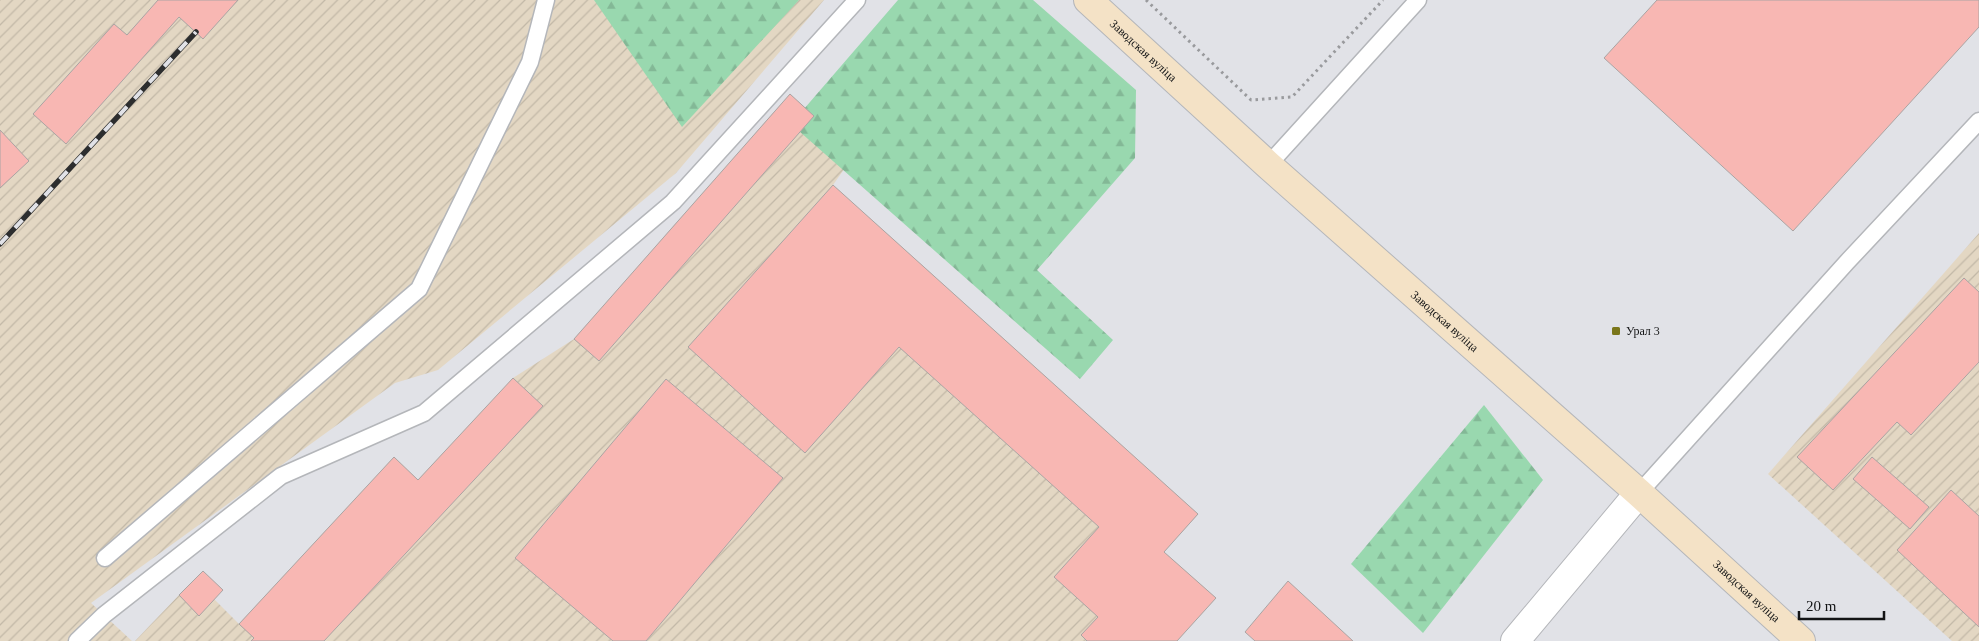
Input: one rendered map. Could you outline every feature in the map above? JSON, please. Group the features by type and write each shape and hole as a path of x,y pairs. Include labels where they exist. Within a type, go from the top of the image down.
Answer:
{"main road":[{"name":"Заводская вуліца","path":"1088,0 1268,165 1639,493 1801,641"}],"street":[{"path":"1515,641 1639,493"}],"lane":[{"path":"105,558 419,289 530,62 546,0"},
{"path":"77,641 104,615 282,476 424,413 673,202 857,0"},
{"path":"1268,165 1418,0"},
{"path":"1639,493 1846,262 1979,121"}],"path":[{"path":"1146,0 1251,100 1292,97 1383,0"}],"shaded area":[{"path":"0,0 824,0 676,173 438,370 395,383 91,603 132,641 0,641"},
{"path":"790,94 814,116 859,148 833,185 1198,514 1164,552 1216,598 1177,641 135,641 179,595 200,614 214,599 239,624 394,457 418,480 513,378 574,339"},
{"path":"1979,233 1979,641 1952,641 1768,474"}],"green space":[{"path":"594,0 799,0 682,127"},
{"path":"898,0 1033,0 1136,90 1135,158 1037,270 1113,340 1080,379 791,124"},
{"path":"1484,405 1543,480 1423,633 1351,564"}],"building":[{"path":"158,0 238,0 203,39 179,17 66,144 33,114 114,24 127,35"},
{"path":"1657,0 1979,0 1979,27 1793,231 1604,58"},
{"path":"790,94 814,116 599,361 574,339"},
{"path":"0,130 29,161 0,188"},
{"path":"833,185 1198,514 1164,552 1216,598 1177,641 1087,641 1081,635 1098,617 1054,577 1099,527 899,347 805,453 688,347"},
{"path":"1964,278 1979,292 1979,362 1911,435 1897,422 1833,490 1797,457"},
{"path":"513,378 543,406 324,641 251,641 254,638 239,624 394,457 418,480"},
{"path":"666,379 783,478 646,641 613,641 515,558"},
{"path":"1872,457 1929,507 1910,529 1853,479"},
{"path":"1951,490 1979,516 1979,627 1897,550"},
{"path":"203,571 223,590 199,616 179,595"},
{"path":"1288,581 1353,641 1255,641 1245,632"}],"railway":[{"path":"0,244 196,32"}],"place":[{"name":"Урал 3","path":"1616,331"}]}
